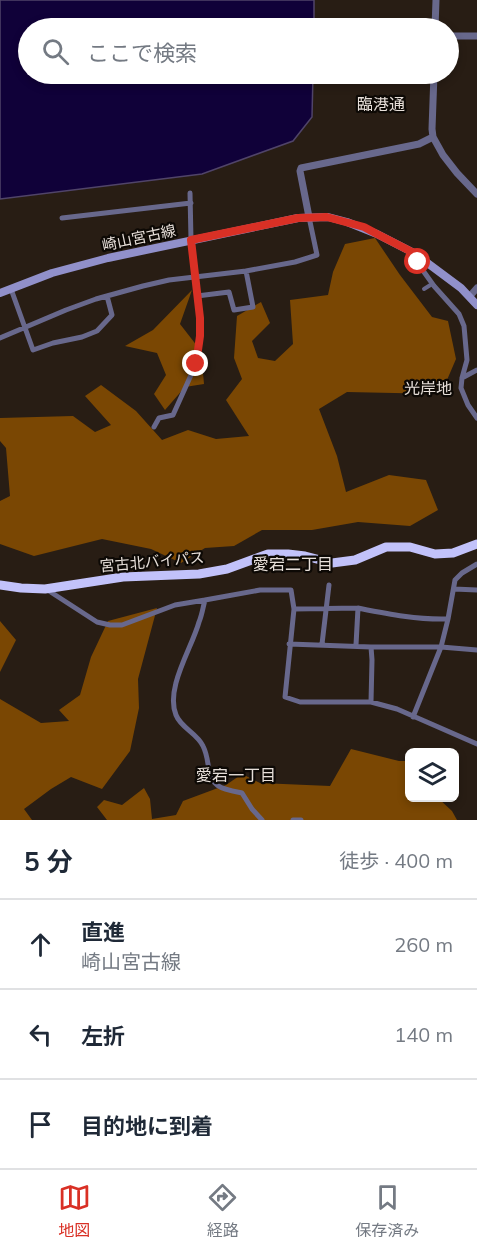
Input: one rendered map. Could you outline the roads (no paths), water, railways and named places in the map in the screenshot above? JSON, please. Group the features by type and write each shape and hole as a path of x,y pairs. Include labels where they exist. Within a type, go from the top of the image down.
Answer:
{"highway":[{"name":"宮古北バイパス","path":"0,585 45,589 123,577 199,574 268,555 305,556 332,563 355,560 386,547 410,547 435,554 453,554 477,544"}],"main road":[{"name":"崎山宮古線","path":"0,293 52,273 97,261 298,218 327,217 364,227 414,253 470,296 477,305"}],"street":[{"path":"435,18 436,0"},
{"path":"459,36 477,36"},
{"path":"434,84 432,129 434,137 443,155 477,194"},
{"path":"0,338 66,310 152,284 246,271 295,262 317,255 301,168 419,144 434,137"},
{"path":"154,427 159,418 173,415 196,364 200,318 191,240 190,193"},
{"path":"62,218 191,203"},
{"path":"414,253 424,273 459,314 464,326 467,360 461,385 468,405 477,418"},
{"path":"197,296 229,292 234,310 253,307 246,271"},
{"path":"424,289 432,284"},
{"path":"470,296 477,288"},
{"path":"11,289 33,350 97,331 112,315 107,296"},
{"path":"462,378 477,370"},
{"path":"413,717 441,647 455,580 477,564"},
{"path":"322,644 329,585"},
{"path":"45,589 97,622 110,625 122,625 175,605 260,590 291,590 294,609 285,697 300,702 371,702 397,709 477,744"},
{"path":"454,589 477,590"},
{"path":"205,600 199,623 175,685 173,705 178,720 202,744 213,781 221,788 242,793 262,820"},
{"path":"294,609 358,608 405,617 448,619"},
{"path":"356,645 358,608"},
{"path":"289,644 441,647 477,650"},
{"path":"371,647 371,702"},
{"path":"293,820 301,820"}],"district":[{"name":"臨港通","path":"381,104"},
{"name":"光岸地","path":"428,388"},
{"name":"愛宕二丁目","path":"293,564"},
{"name":"愛宕一丁目","path":"236,775"}]}
